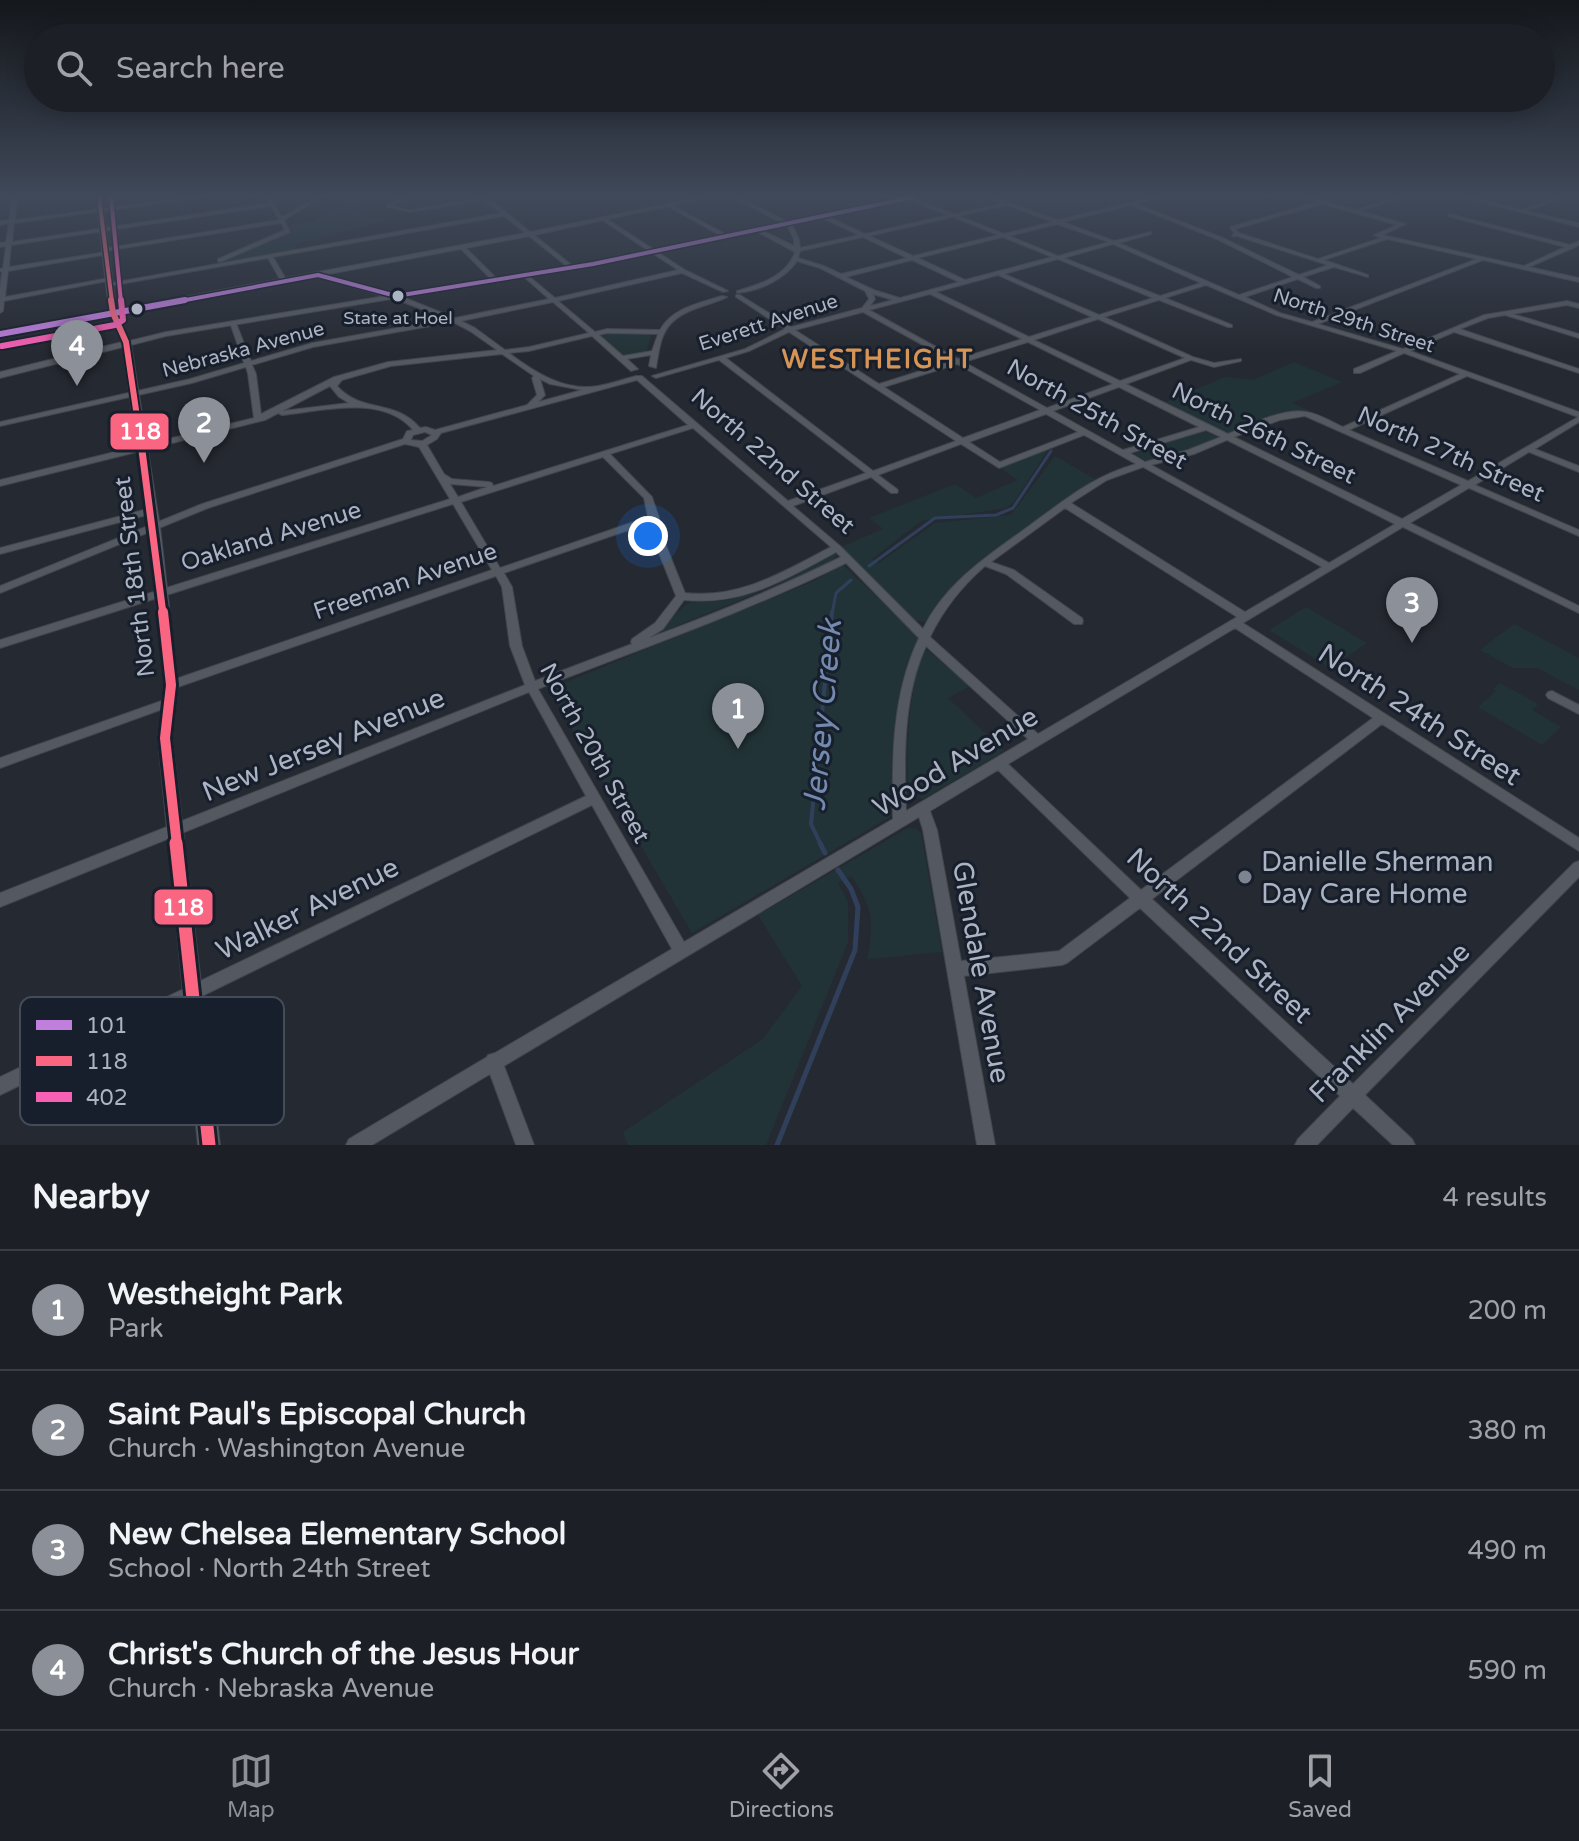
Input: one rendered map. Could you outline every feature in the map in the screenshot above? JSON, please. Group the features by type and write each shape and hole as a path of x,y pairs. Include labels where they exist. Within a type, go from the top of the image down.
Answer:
{"main road":[{"path":"0,334 444,250"},
{"path":"0,375 126,342 652,251"},
{"name":"North 18th Street","path":"105,252 113,313 126,342 154,527 171,685 165,738 194,997"},
{"name":"North 18th Street","path":"207,1125 209,1145"}],"street":[{"path":"0,311 3,270 114,250"},
{"path":"193,270 241,250"},
{"path":"1,300 301,250"},
{"path":"465,250 495,280"},
{"path":"550,250 571,267"},
{"path":"644,373 658,332 681,313 724,294 738,294 773,280 796,259 798,250"},
{"path":"895,250 964,282"},
{"path":"841,276 944,250"},
{"path":"1038,250 1230,326"},
{"name":"Everett Avenue","path":"436,432 598,389 644,373 676,370 721,358 747,350 791,329 1083,250"},
{"name":"North 29th Street","path":"1132,250 1239,297 1312,324 1404,351 1579,417"},
{"path":"1242,250 1318,287"},
{"path":"1288,250 1366,276"},
{"path":"1317,260 1347,250"},
{"path":"1447,250 1579,280"},
{"path":"1527,266 1563,250"},
{"path":"652,251 724,294"},
{"path":"270,256 284,281"},
{"path":"1312,324 1484,258"},
{"path":"796,259 817,263 868,290 905,299"},
{"path":"1239,297 1334,266"},
{"name":"Nebraska Avenue","path":"0,424 135,394 312,345 456,320 683,271"},
{"path":"998,273 1191,358 1214,365 1239,360"},
{"path":"318,275 396,296 456,320 506,352 536,378 563,387 598,389"},
{"name":"North 22nd Street","path":"525,275 591,334 644,373 695,425 842,553 1037,740"},
{"path":"878,387 1206,283"},
{"path":"864,310 872,299 868,290"},
{"name":"North 26th Street","path":"932,292 1579,610"},
{"path":"738,294 999,465 1084,432"},
{"path":"1357,371 1455,330 1505,313 1567,303 1579,306"},
{"name":"North 25th Street","path":"864,310 1329,567"},
{"path":"1505,313 1579,336"},
{"path":"233,323 255,388 258,419"},
{"path":"258,419 352,374 402,362 506,352 630,329 658,332"},
{"path":"1455,330 1579,371"},
{"path":"621,358 633,359 652,351"},
{"path":"721,358 894,491"},
{"path":"787,505 1191,358"},
{"path":"352,374 333,386 346,400 398,413 417,430"},
{"path":"1345,429 1466,374"},
{"path":"519,410 539,400 536,378"},
{"path":"0,483 258,419 319,407 360,404"},
{"name":"North 27th Street","path":"1229,438 1288,415 1306,414 1579,533"},
{"name":"Wood Avenue","path":"355,1145 1579,417"},
{"name":"Oakland Avenue","path":"0,644 695,425"},
{"path":"1122,453 1206,427"},
{"path":"0,590 258,487 406,441 422,444 434,439 436,432 417,430 408,435 406,441"},
{"path":"900,821 898,773 903,709 914,658 924,634 958,587 1099,480 1229,438"},
{"name":"North 20th Street","path":"422,444 507,587 521,667 681,951"},
{"path":"1528,449 1579,469"},
{"path":"605,454 648,497 656,533 681,596 723,599 842,553"},
{"name":"Oakland Avenue","path":"433,467 442,477 462,484 508,483"},
{"name":"North 24th Street","path":"1066,504 1382,718 1579,845"},
{"path":"0,551 151,511"},
{"name":"Freeman Avenue","path":"171,685 654,518"},
{"name":"New Jersey Avenue","path":"0,900 531,686 783,589 842,553"},
{"path":"986,563 1010,572 1078,621"},
{"name":"New Jersey Avenue","path":"620,653 659,626 681,596"},
{"path":"1552,695 1579,710"},
{"path":"0,763 167,703"},
{"path":"955,969 1062,958 1382,718"},
{"name":"North 22nd Street","path":"999,763 1406,1145"},
{"name":"Walker Avenue","path":"183,997 594,798"},
{"name":"Glendale Avenue","path":"923,808 986,1145"},
{"name":"Franklin Avenue","path":"1304,1145 1579,867"},
{"path":"494,1061 525,1145"},
{"name":"Walker Avenue","path":"0,1086 20,1076"}],"shaded area":[{"path":"246,250 294,250 212,264"},
{"path":"607,332 647,333 651,336 646,353 623,357 599,335"},
{"path":"1294,362 1342,382 1292,403 1310,411 1293,411 1231,434 1163,403 1225,377 1253,380"},
{"path":"1202,430 1220,438 1150,463 1133,454"},
{"path":"1043,449 1047,451 1014,502 1006,508 921,521 872,559 879,563 935,523 1011,515 1055,456 1095,479 968,570 925,622 914,620 841,547 883,529 869,518 955,484 976,498 1018,480 999,467"},
{"path":"832,554 837,555 829,564 649,637 688,603 729,600"},
{"path":"843,565 919,636 895,721 893,815 692,933 549,689 812,582"},
{"path":"1306,607 1367,643 1339,662 1354,673 1346,678 1269,630"},
{"path":"1514,624 1579,658 1579,690 1537,668 1513,668 1480,650"},
{"path":"928,651 971,686 948,698 1004,751 923,799 908,795 908,741 914,688 923,653"},
{"path":"1500,683 1538,704 1532,710 1561,727 1542,745 1478,707 1496,691 1493,689"},
{"path":"915,828 921,833 942,952 867,959 871,936 868,906 851,876 838,883 848,902 848,942 766,1145 628,1145 623,1132 763,1039 802,986 758,915 906,829"}],"waterway":[{"name":"Jersey Creek","path":"869,566 935,518 996,515 1013,508 1051,451"},
{"name":"Jersey Creek","path":"832,614 836,593 851,580"},
{"name":"Jersey Creek","path":"821,845 811,824 832,612"},
{"name":"Jersey Creek","path":"821,845 825,853"},
{"name":"Jersey Creek","path":"777,1145 855,950 858,907 851,889 838,870"}],"transit line":[{"name":"118","path":"105,250 113,313 126,342 154,527 171,685 165,738 193,997"},
{"name":"402","path":"2,346 115,325 123,320 116,250"},
{"name":"101","path":"0,334 318,275 396,296 658,250"},
{"name":"118","path":"207,1125 209,1145"}],"place":[{"name":"State at Hoel","path":"398,296"},
{"name":"Christ's Church of the Jesus Hour","path":"77,386"},
{"name":"Saint Paul's Episcopal Church","path":"204,463"},
{"name":"New Chelsea Elementary School","path":"1412,643"},
{"name":"Westheight Park","path":"738,749"},
{"name":"Danielle Sherman Day Care Home","path":"1245,877"}],"district":[{"name":"WESTHEIGHT","path":"878,359"}]}
